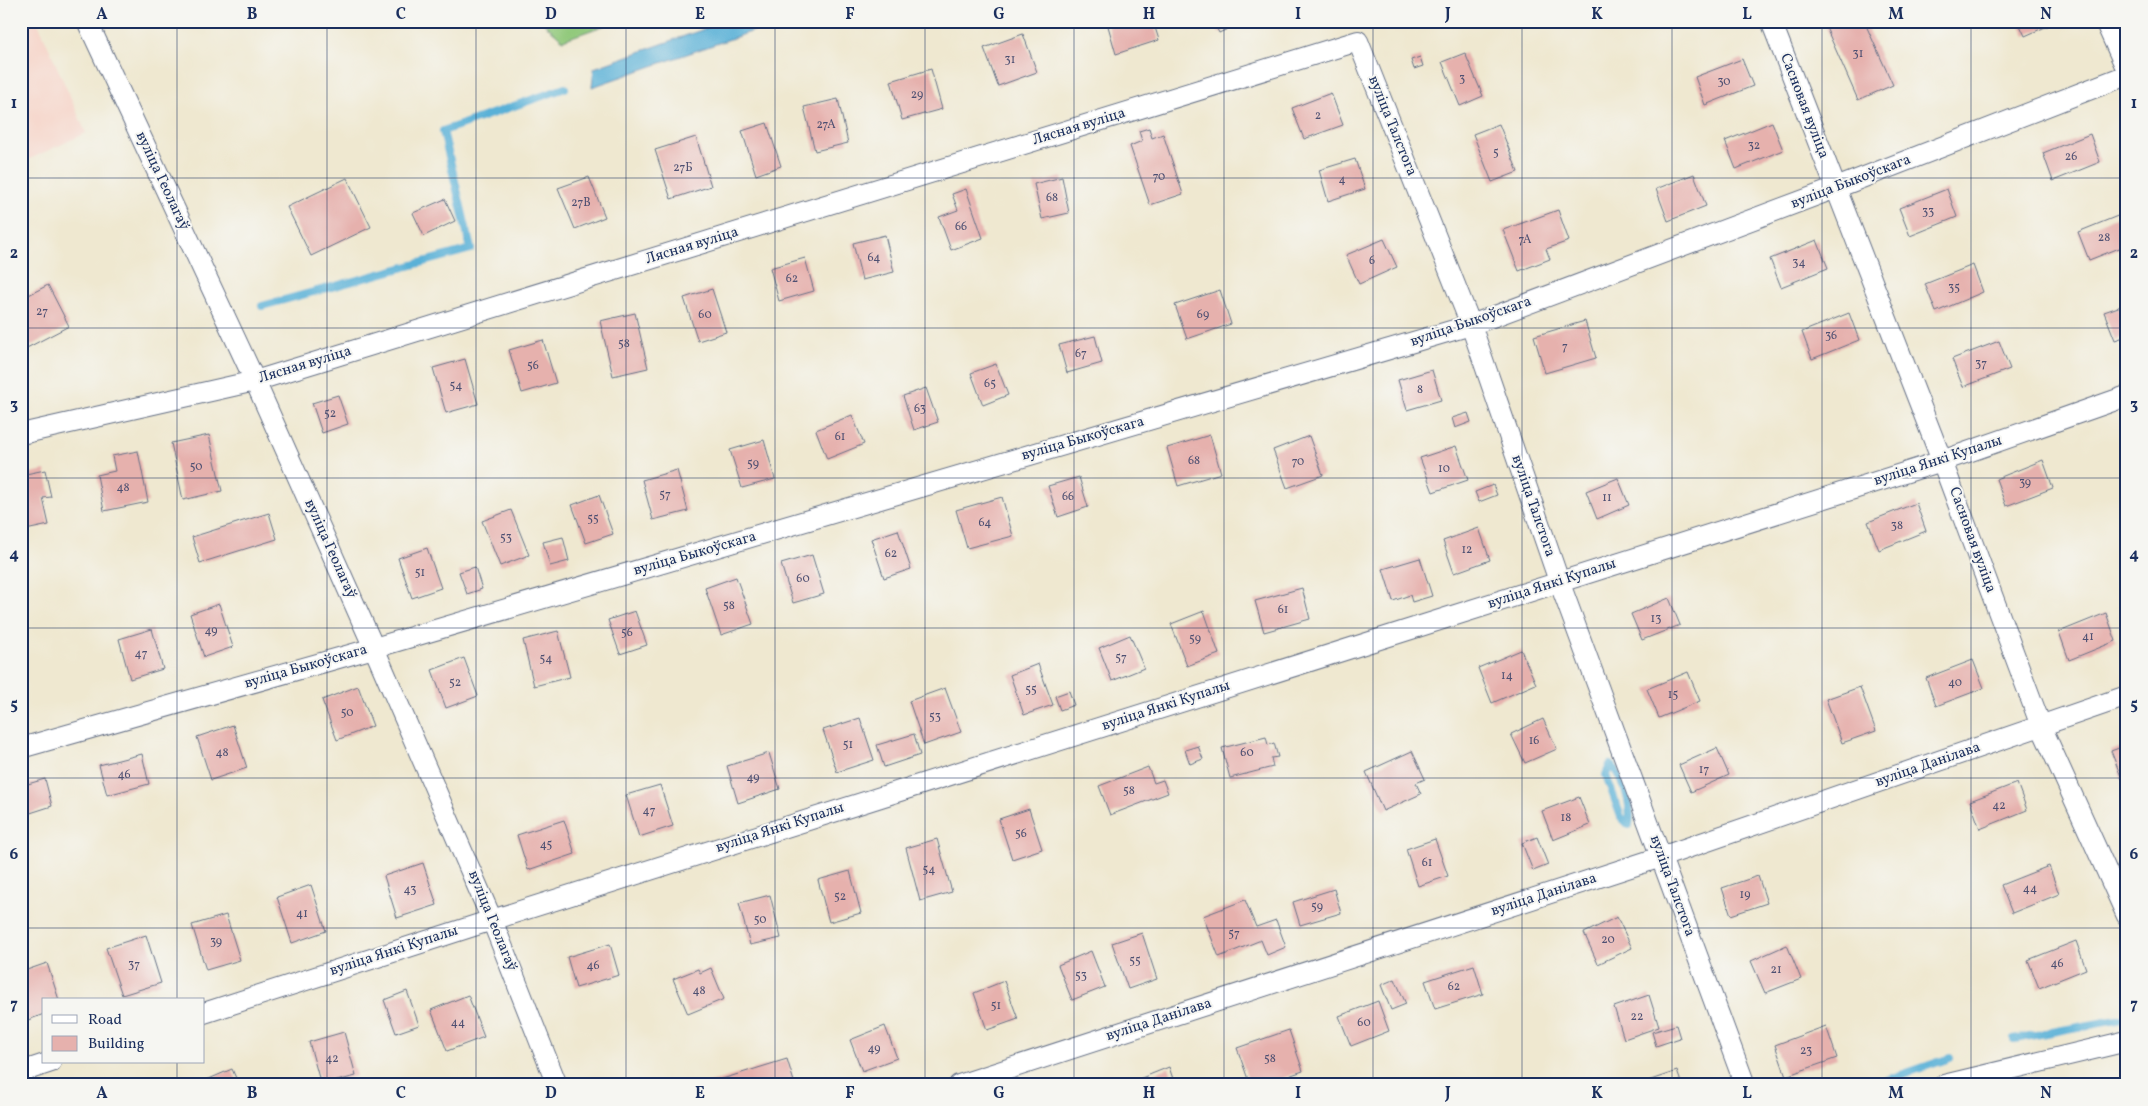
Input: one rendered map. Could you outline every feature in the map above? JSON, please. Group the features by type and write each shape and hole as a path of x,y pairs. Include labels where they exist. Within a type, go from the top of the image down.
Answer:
{"street":[{"name":"вуліца Геолагаў","path":"87,21 256,381 374,648 492,920 557,1085"},
{"name":"Сасновая вуліца","path":"1771,21 1942,460 2041,726 2127,916"},
{"path":"2105,21 2127,70"},
{"name":"Лясная вуліца","path":"21,434 256,381 1358,41"},
{"name":"вуліца Талстога","path":"1358,41 1471,325 1559,581 1745,1085"},
{"name":"вуліца Быкоўскага","path":"21,748 374,648 1471,325 1836,188 2127,75"},
{"name":"вуліца Янкі Купалы","path":"205,1013 1942,460 2127,396"},
{"name":"вуліца Данілава","path":"959,1085 1662,857 2127,696"},
{"path":"1944,1085 2127,1041"},
{"path":"21,1072 45,1064"}],"shaded area":[{"path":"21,21 37,21 86,133 21,163"}],"green space":[{"path":"541,21 617,21 563,40"}],"water":[{"path":"727,21 782,21 592,87 594,68"}],"building":[{"path":"1124,21 1153,21 1159,40 1116,54 1108,26"},
{"path":"1213,21 1244,21 1219,33"},
{"path":"1828,21 1864,21 1893,85 1858,100 1824,23"},
{"path":"2018,21 2051,21 2052,24 2025,36"},
{"path":"1023,34 1037,72 998,86 984,48"},
{"path":"1465,53 1483,96 1460,106 1442,62"},
{"path":"1420,57 1423,66 1414,69 1411,60"},
{"path":"1742,59 1753,86 1705,105 1695,77"},
{"path":"931,69 942,109 902,120 891,81"},
{"path":"1331,93 1343,125 1304,139 1292,108"},
{"path":"838,99 848,143 815,151 804,107"},
{"path":"1772,122 1783,150 1736,169 1725,141"},
{"path":"767,123 781,166 756,175 742,131"},
{"path":"1499,124 1518,172 1492,182 1473,134"},
{"path":"1149,128 1152,138 1163,134 1183,194 1150,205 1130,146 1142,141 1139,131"},
{"path":"2090,134 2100,162 2053,181 2043,153"},
{"path":"696,137 711,186 671,199 655,150"},
{"path":"1355,159 1365,189 1328,201 1319,170"},
{"path":"1694,174 1706,206 1668,221 1656,189"},
{"path":"589,177 605,217 575,229 558,188"},
{"path":"1062,177 1069,213 1042,219 1034,184"},
{"path":"347,178 371,227 311,256 287,207"},
{"path":"966,189 983,238 951,250 939,217 958,210 952,194"},
{"path":"1947,189 1957,217 1910,236 1899,208"},
{"path":"445,199 455,221 424,236 413,213"},
{"path":"1558,210 1569,241 1546,249 1550,259 1519,271 1503,230"},
{"path":"2125,213 2127,245 2089,260 2078,232"},
{"path":"885,235 894,272 862,280 853,243"},
{"path":"1384,239 1397,267 1359,284 1346,255"},
{"path":"1817,240 1828,268 1781,287 1770,259"},
{"path":"805,258 814,291 779,301 770,268"},
{"path":"1973,265 1983,292 1936,312 1925,284"},
{"path":"48,285 69,326 21,351 21,299"},
{"path":"712,289 726,332 698,341 684,298"},
{"path":"1220,290 1231,324 1187,339 1175,305"},
{"path":"2127,304 2127,336 2115,340 2104,312"},
{"path":"635,313 648,368 613,376 600,321"},
{"path":"1849,313 1859,340 1812,359 1802,332"},
{"path":"1585,321 1596,358 1545,373 1534,336"},
{"path":"1095,336 1102,363 1067,373 1059,345"},
{"path":"543,340 556,383 522,393 509,350"},
{"path":"1999,341 2010,369 1963,387 1952,359"},
{"path":"465,359 478,404 446,413 433,368"},
{"path":"996,364 1008,395 983,405 971,373"},
{"path":"1432,370 1441,400 1407,410 1398,380"},
{"path":"926,388 938,422 914,430 903,396"},
{"path":"338,395 348,424 322,433 312,403"},
{"path":"1468,413 1471,422 1455,428 1452,418"},
{"path":"852,415 864,444 827,459 816,430"},
{"path":"209,435 222,491 183,500 171,443"},
{"path":"1210,435 1221,473 1178,486 1167,448"},
{"path":"1309,436 1323,475 1287,488 1273,450"},
{"path":"764,440 775,479 742,488 730,450"},
{"path":"1456,446 1468,480 1433,492 1420,458"},
{"path":"138,451 148,502 104,511 97,475 115,471 112,456"},
{"path":"2043,460 2053,488 2006,506 1996,479"},
{"path":"45,470 51,497 43,498 49,525 21,531 21,475"},
{"path":"677,470 688,511 653,520 642,480"},
{"path":"1079,477 1088,507 1058,517 1048,486"},
{"path":"1618,478 1629,505 1597,519 1586,491"},
{"path":"1493,485 1497,495 1479,502 1475,492"},
{"path":"599,495 613,534 586,543 572,505"},
{"path":"1002,497 1013,536 967,548 956,510"},
{"path":"1916,503 1926,531 1879,550 1868,522"},
{"path":"511,510 529,555 500,566 482,521"},
{"path":"269,513 277,539 200,563 192,537"},
{"path":"1479,528 1490,560 1454,573 1443,541"},
{"path":"898,530 911,569 884,578 871,539"},
{"path":"563,537 569,561 550,566 543,542"},
{"path":"427,548 441,588 412,598 398,558"},
{"path":"812,555 824,594 793,603 781,564"},
{"path":"1420,558 1432,596 1412,602 1410,595 1393,601 1383,569"},
{"path":"475,567 482,589 467,594 459,572"},
{"path":"736,577 753,624 721,635 705,588"},
{"path":"1302,588 1310,619 1264,632 1255,601"},
{"path":"1669,598 1680,625 1642,640 1631,614"},
{"path":"219,604 233,647 204,657 190,614"},
{"path":"635,611 647,645 620,654 608,620"},
{"path":"1204,611 1219,654 1187,666 1171,624"},
{"path":"2106,613 2116,641 2069,660 2059,632"},
{"path":"152,629 163,669 130,679 119,639"},
{"path":"558,631 570,677 534,686 523,640"},
{"path":"1130,635 1144,668 1112,681 1099,648"},
{"path":"1521,650 1536,684 1492,703 1478,668"},
{"path":"464,658 478,696 446,708 432,670"},
{"path":"1973,660 1984,688 1936,706 1926,678"},
{"path":"1038,664 1053,705 1024,715 1010,675"},
{"path":"1688,672 1700,701 1659,718 1647,689"},
{"path":"358,686 373,726 337,740 322,700"},
{"path":"1860,687 1876,731 1842,743 1826,699"},
{"path":"945,688 961,732 924,745 909,701"},
{"path":"1069,691 1074,705 1060,710 1055,696"},
{"path":"860,718 874,760 837,772 823,730"},
{"path":"1543,719 1557,749 1525,763 1511,734"},
{"path":"233,725 247,768 211,780 197,737"},
{"path":"914,734 920,755 884,767 877,745"},
{"path":"1266,737 1268,745 1274,743 1278,757 1271,758 1273,767 1230,778 1222,748"},
{"path":"2127,745 2127,776 2122,779 2111,751"},
{"path":"1198,746 1203,759 1190,764 1185,750"},
{"path":"1717,748 1729,775 1691,792 1679,765"},
{"path":"1412,751 1425,779 1416,783 1421,794 1383,811 1366,772"},
{"path":"769,753 780,789 738,803 727,766"},
{"path":"142,754 149,784 107,795 99,765"},
{"path":"1148,767 1154,783 1163,780 1168,793 1110,815 1099,786"},
{"path":"45,779 52,806 21,816 21,786"},
{"path":"2017,783 2027,810 1980,829 1970,801"},
{"path":"660,785 673,826 639,837 626,795"},
{"path":"1579,797 1590,825 1553,840 1542,811"},
{"path":"1029,809 1042,849 1012,859 999,819"},
{"path":"564,820 575,854 528,870 517,835"},
{"path":"1537,837 1548,865 1533,871 1522,843"},
{"path":"937,839 952,892 920,901 906,848"},
{"path":"1435,839 1448,876 1418,886 1406,849"},
{"path":"423,863 437,905 397,918 384,876"},
{"path":"2049,866 2059,894 2012,913 2001,885"},
{"path":"850,871 861,913 829,922 818,880"},
{"path":"1758,876 1767,903 1731,915 1722,888"},
{"path":"311,885 326,931 292,943 277,897"},
{"path":"1334,889 1341,913 1300,925 1293,902"},
{"path":"770,895 781,938 750,945 739,903"},
{"path":"1245,900 1256,927 1276,920 1286,947 1267,955 1261,940 1219,957 1203,916"},
{"path":"226,915 240,960 206,970 192,925"},
{"path":"1617,917 1632,948 1598,964 1584,933"},
{"path":"1142,933 1157,979 1128,989 1112,943"},
{"path":"146,935 161,983 122,995 106,948"},
{"path":"2076,941 2086,969 2039,988 2028,960"},
{"path":"610,944 619,975 576,988 567,957"},
{"path":"1787,945 1801,979 1765,993 1751,961"},
{"path":"1091,951 1105,987 1072,1000 1058,965"},
{"path":"47,963 58,998 42,998 42,1015 28,1020 21,1001 21,972"},
{"path":"1474,965 1483,994 1435,1009 1425,981"},
{"path":"711,968 724,999 688,1014 673,979 698,969 700,973"},
{"path":"1395,979 1406,1004 1391,1010 1381,985"},
{"path":"1004,981 1018,1019 987,1030 974,993"},
{"path":"407,991 419,1025 396,1033 384,1000"},
{"path":"468,995 484,1037 447,1051 431,1010"},
{"path":"1649,995 1659,1027 1624,1039 1614,1007"},
{"path":"1378,1001 1389,1031 1351,1046 1339,1016"},
{"path":"1676,1025 1680,1038 1656,1046 1652,1032"},
{"path":"885,1026 897,1058 862,1071 850,1040"},
{"path":"1826,1026 1837,1058 1786,1076 1775,1045"},
{"path":"1289,1030 1303,1071 1263,1085 1250,1085 1237,1048"},
{"path":"344,1032 356,1076 321,1085 309,1042"},
{"path":"787,1059 795,1085 706,1085 706,1084"},
{"path":"1169,1067 1175,1085 1141,1085 1139,1079"},
{"path":"232,1069 239,1085 203,1085 202,1082"},
{"path":"1677,1071 1682,1085 1639,1085 1639,1084"}],"waterway":[{"path":"262,306 471,249 443,131 565,88"},
{"path":"1610,765 1620,777 1626,793 1630,818 1629,825 1621,817 1606,775 1610,765"},
{"path":"2014,1039 2127,1018"},
{"path":"1872,1085 1950,1058"}]}
